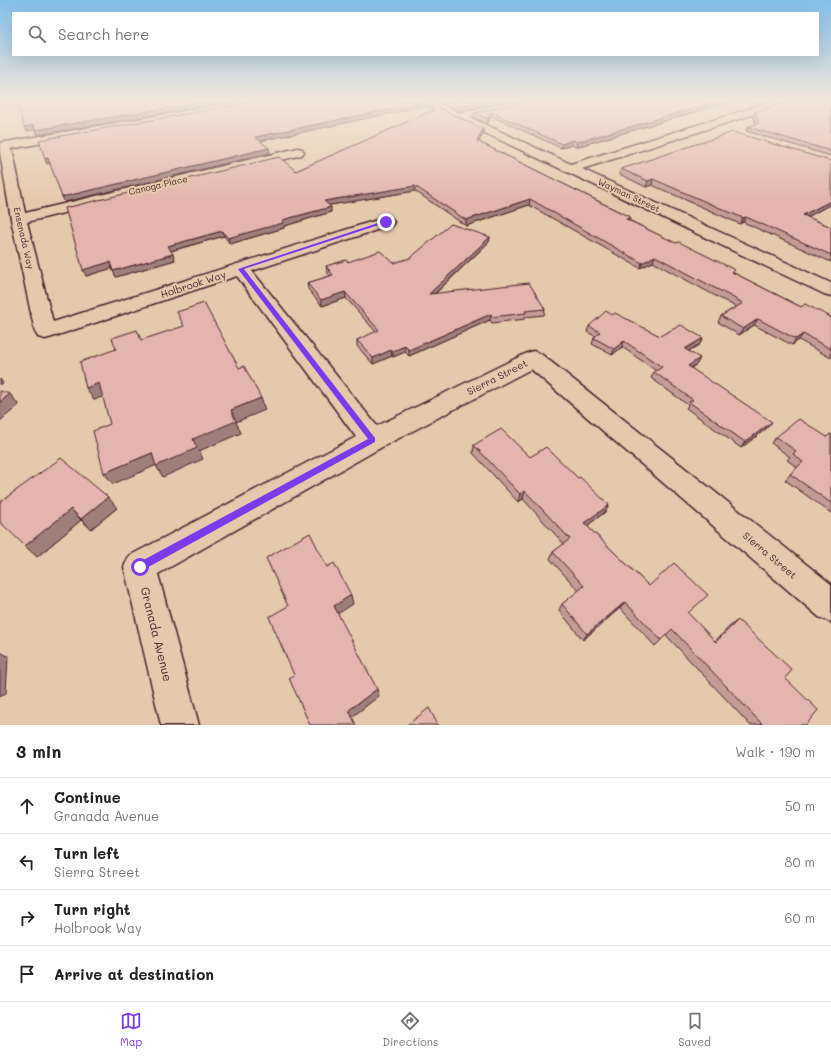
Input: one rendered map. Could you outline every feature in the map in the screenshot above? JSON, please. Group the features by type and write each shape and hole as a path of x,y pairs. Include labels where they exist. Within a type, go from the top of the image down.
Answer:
{"street":[{"path":"0,147 68,135"},
{"name":"Wayman Street","path":"500,135 831,290"},
{"path":"571,168 679,135"},
{"name":"Ensenada Way","path":"0,147 7,152 18,219 45,332"},
{"name":"Canoga Place","path":"18,219 298,152"},
{"name":"Holbrook Way","path":"45,332 386,222"},
{"path":"241,269 373,440"},
{"name":"Sierra Street","path":"373,440 533,359 831,605"},
{"name":"Granada Avenue","path":"180,725 140,567 373,440"}],"building":[{"path":"68,135 266,135 255,137 269,148 62,197 48,158 45,159 39,140"},
{"path":"378,135 480,135 477,141 630,217 626,219 676,243 679,242 735,270 732,272 801,307 805,304 831,317 831,349 803,334 796,339 758,319 743,329 721,316 743,303 655,256 642,263 530,199 466,220 415,186 324,201 331,207 286,219 282,221 283,223 228,238 222,231 168,246 173,254 113,271 110,262 83,270 65,208 279,157 296,171"},
{"path":"542,135 602,135 577,142 573,140 562,144"},
{"path":"724,135 743,135 831,161 831,201 803,215 831,227 831,255 746,217 743,218 653,179 648,181 621,169"},
{"path":"775,135 831,135 831,151"},
{"path":"451,224 490,237 429,294 529,283 545,309 492,317 491,314 409,350 405,346 373,358 357,340 379,330 345,292 321,300 307,283 333,275 326,266 346,260 348,262 380,251 394,263 410,258"},
{"path":"204,303 239,368 244,366 261,398 231,410 236,421 193,439 197,448 156,466 152,453 104,473 93,431 110,424 99,383 86,388 80,362 116,349 112,338 137,330 141,340 184,326 177,312"},
{"path":"606,311 612,315 615,313 660,336 681,325 703,338 685,349 700,358 688,366 772,422 745,442 689,402 693,400 654,372 662,367 624,341 614,349 594,338 600,332 589,326"},
{"path":"0,391 10,394 0,402"},
{"path":"799,419 827,437 831,434 831,503 790,474 803,462 793,454 796,451 776,437"},
{"path":"501,429 530,457 546,447 609,505 584,523 649,586 674,563 708,595 688,613 716,642 738,620 792,670 785,678 818,710 806,725 763,725 672,629 661,640 625,602 587,634 562,604 584,586 553,552 570,539 525,491 520,494 474,445"},
{"path":"61,458 108,497 81,519 71,509 25,546 0,522 0,502"},
{"path":"310,533 327,567 334,563 351,595 334,606 377,689 349,710 356,725 310,725 289,678 294,675 269,617 288,606 266,558"},
{"path":"429,708 438,725 407,725"}],"route":[{"path":"140,567 373,440 241,269 386,222"}]}
